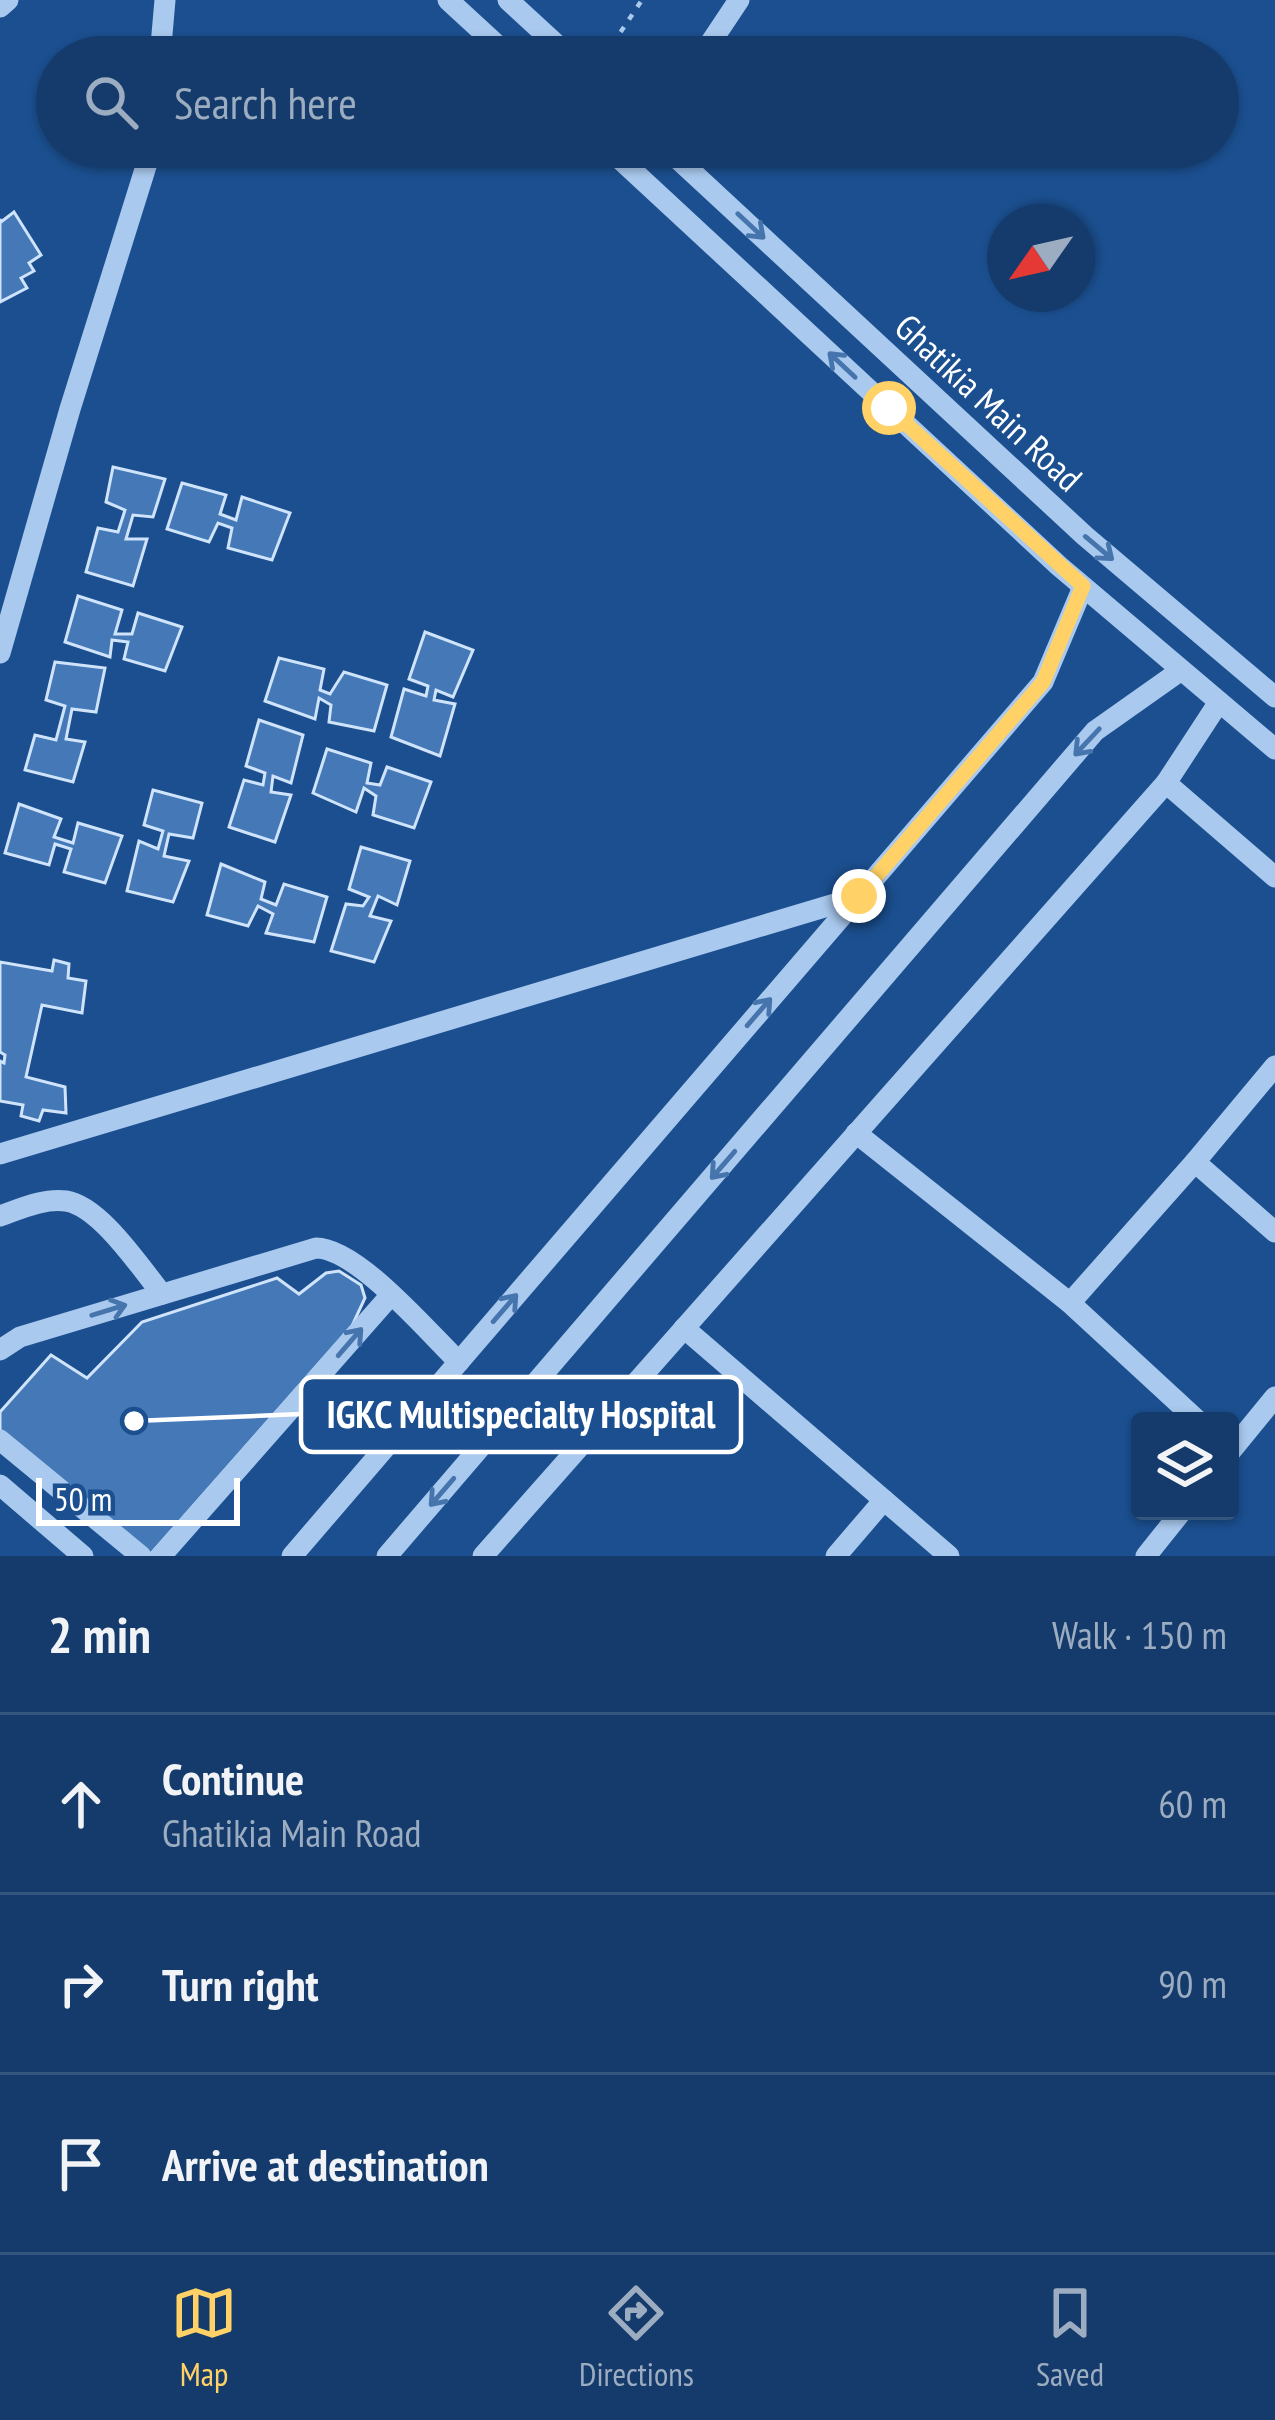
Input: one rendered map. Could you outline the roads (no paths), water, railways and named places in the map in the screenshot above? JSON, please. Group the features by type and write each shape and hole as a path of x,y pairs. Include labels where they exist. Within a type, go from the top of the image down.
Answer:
{"street":[{"path":"0,7 8,0"},
{"path":"162,36 165,0"},
{"path":"448,0 487,36"},
{"path":"508,0 547,36"},
{"path":"715,36 739,0"},
{"path":"0,653 145,168"},
{"name":"Ghatikia Main Road","path":"630,168 1083,586 1275,749"},
{"name":"Ghatikia Main Road","path":"688,168 1085,536 1275,698"},
{"path":"889,408 915,379"},
{"path":"292,1556 1043,682 1083,586"},
{"path":"387,1556 1095,731 1180,671"},
{"path":"483,1556 1166,783 1219,702"},
{"path":"1166,783 1275,877"},
{"path":"0,1154 859,896"},
{"path":"1070,1304 1275,1066"},
{"path":"856,1133 1070,1304 1188,1412"},
{"path":"1196,1162 1275,1232"},
{"path":"0,1216 52,1201 70,1201 92,1211 162,1294"},
{"path":"0,1350 20,1337 329,1248 350,1261 459,1362"},
{"path":"161,1556 390,1297"},
{"path":"684,1328 949,1556"},
{"path":"1239,1441 1275,1397"},
{"path":"0,1440 142,1556"},
{"path":"0,1485 83,1556"},
{"path":"836,1556 884,1500"},
{"path":"1146,1556 1176,1520"}],"place":[{"name":"IGKC Multispecialty Hospital","path":"134,1421"}]}
